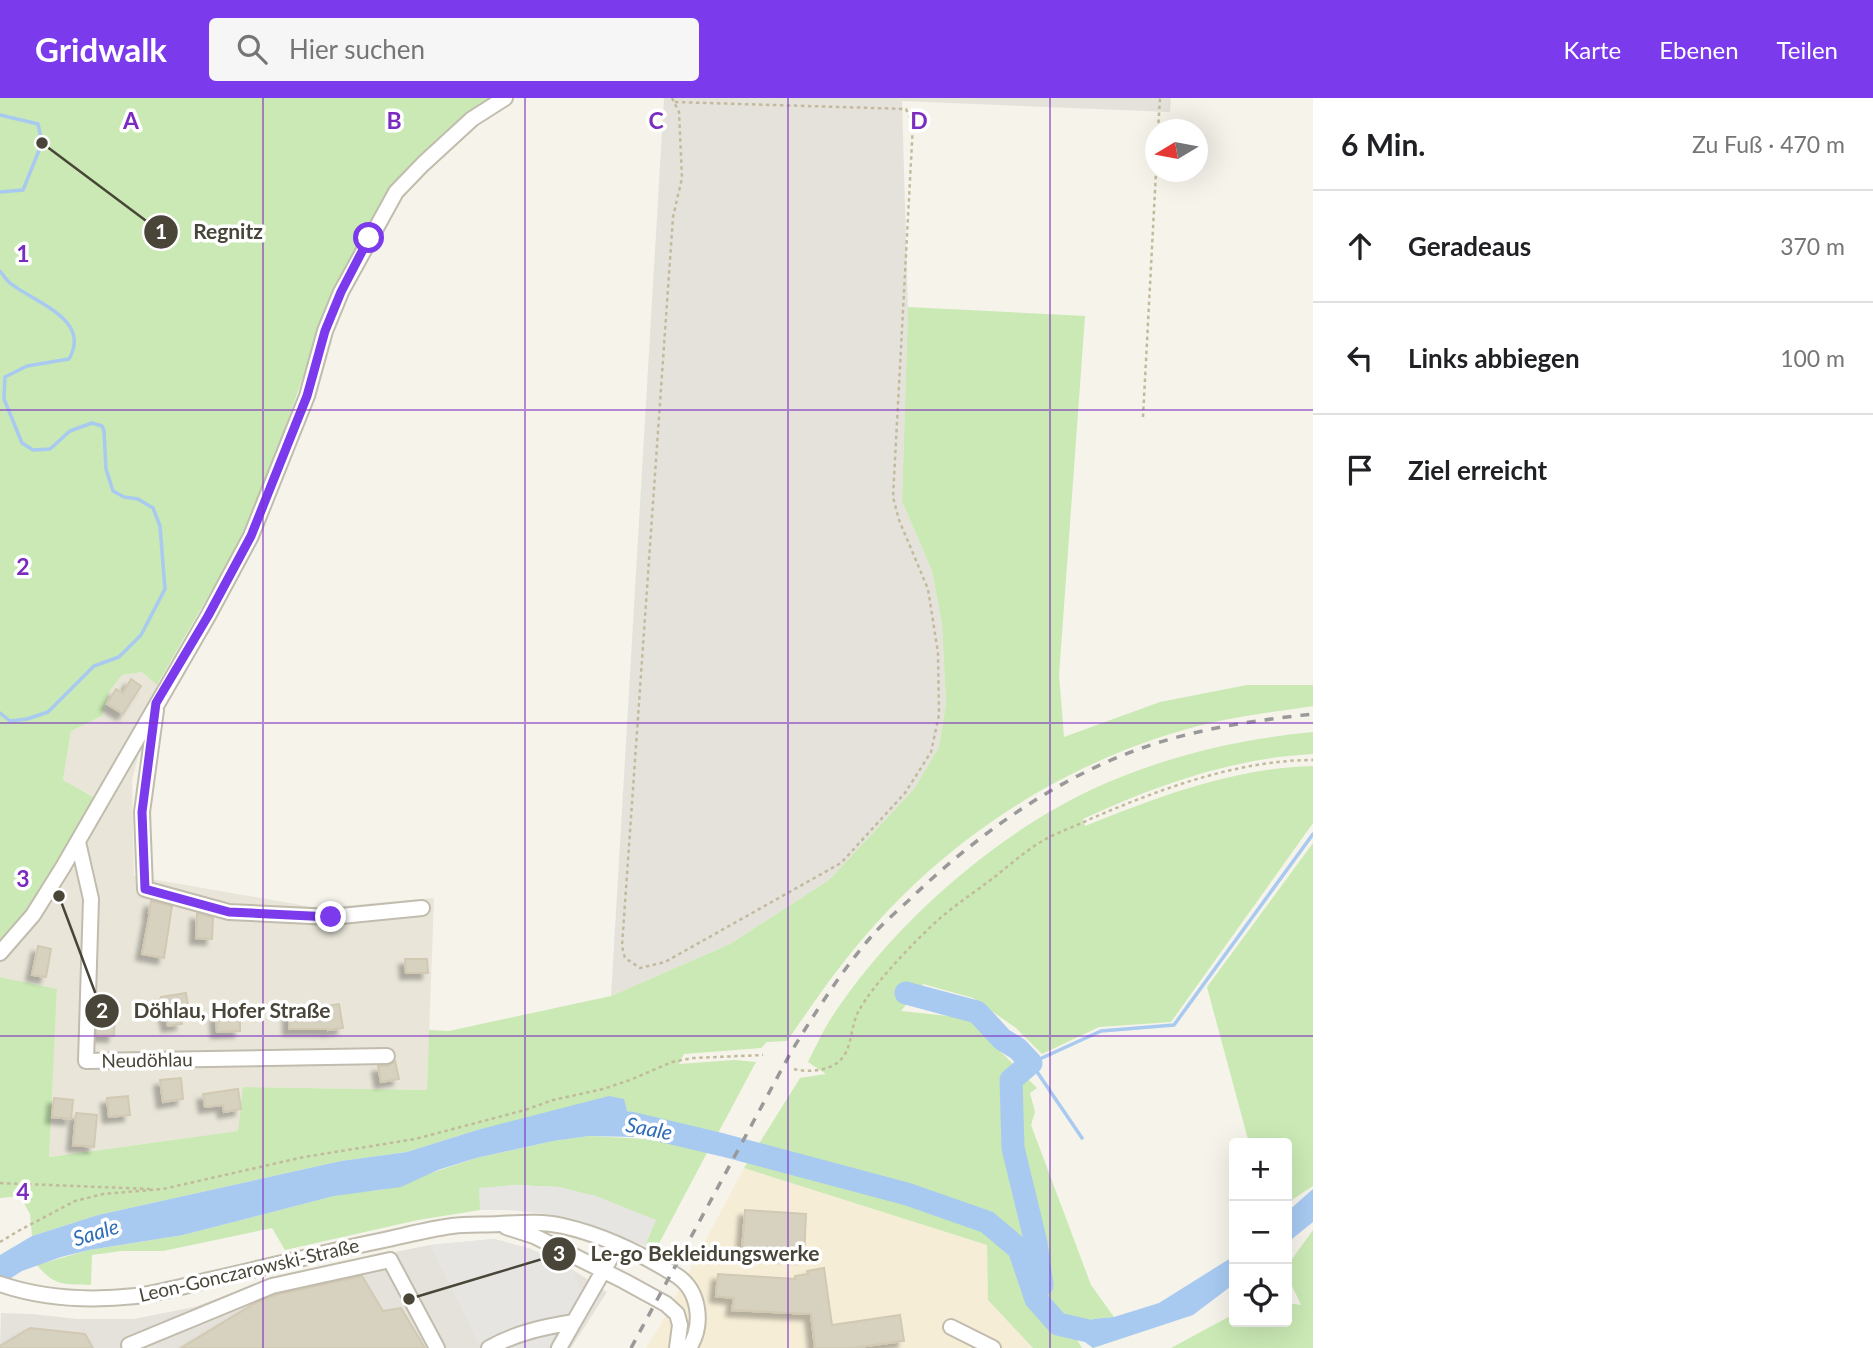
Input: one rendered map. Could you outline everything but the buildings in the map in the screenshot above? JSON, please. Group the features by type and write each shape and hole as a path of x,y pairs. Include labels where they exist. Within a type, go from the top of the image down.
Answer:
{"street":[{"path":"0,953 33,915 78,842 251,536 307,396 325,331 341,292 396,192 472,119 505,98"},
{"path":"156,703 142,812 145,889 229,912 331,917 422,908"},
{"name":"Neudöhlau","path":"78,842 91,899 86,1061 387,1056"},
{"name":"Leon-Gonczarowski-Straße","path":"0,1284 37,1295 90,1299 141,1295 428,1230 470,1224 533,1222 592,1234 644,1256 682,1278 691,1288 698,1315 697,1329 689,1348"},
{"name":"Leon-Gonczarowski-Straße","path":"498,1224 534,1237 666,1304 677,1314 680,1325 677,1348"},
{"path":"559,1348 618,1245"},
{"path":"129,1345 272,1286 390,1260 437,1348"},
{"path":"489,1348 540,1327 574,1322"},
{"path":"951,1327 993,1348"}],"path":[{"path":"1159,119 1160,98"},
{"path":"673,100 906,109 913,124 893,496 899,520 928,589 938,653 939,715 931,751 905,793 841,863 665,962 640,968 625,958 622,946 673,217 682,178 678,112 673,100"},
{"path":"1143,417 1155,182"},
{"path":"794,1069 803,1072 833,1066 843,1058 854,1021 864,1001 906,952 940,919 1042,840 1181,784 1250,766 1313,760"},
{"path":"0,1242 75,1201 103,1194 163,1189 304,1157 428,1136 564,1097 603,1089 672,1062 693,1058 763,1055"},
{"path":"0,1182 163,1189"}],"shaded area":[{"path":"664,98 1171,98 1170,112 902,101 908,307 902,501 932,571 942,624 946,703 939,747 914,789 829,880 730,944 611,996"},
{"path":"142,672 157,685 132,780 134,876 318,908 434,898 427,1090 244,1087 239,1131 48,1157 57,989 0,977 0,954 98,799 63,780 71,731 102,716 109,692 122,675"},
{"path":"744,1168 987,1245 988,1300 1033,1348 646,1348"},
{"path":"515,1185 559,1187 596,1196 656,1220 645,1246 581,1221 546,1214 480,1210 479,1188"},
{"path":"494,1239 531,1249 573,1270 607,1292 571,1348 0,1348 1,1313 77,1319 134,1319 194,1307 249,1287 350,1261 430,1245"},
{"path":"494,1239 531,1249 573,1270 581,1290 549,1348 481,1348 430,1245"}],"green space":[{"path":"0,98 498,98 387,202 317,338 247,535 157,685 142,672 122,675 109,692 102,716 71,731 63,780 99,800 0,954"},
{"path":"908,307 1085,316 1059,675 1064,737 1160,702 1247,685 1313,685 1313,706 1198,726 1150,741 1059,780 975,833 900,898 866,935 787,1041 767,1042 761,1048 684,1054 679,1064 734,1060 756,1062 717,1135 627,1111 623,1099 477,1130 407,1152 341,1161 98,1215 32,1236 30,1214 20,1196 0,1198 0,977 57,989 49,1157 238,1131 243,1087 427,1090 429,1030 449,1031 611,996 730,944 829,880 914,789 939,747 946,703 942,624 932,571 902,501"},
{"path":"1313,732 1313,754 1254,761 1195,775 1138,795 1083,819 1085,826 1168,795 1225,778 1313,766 1313,823 1171,1022 1099,1027 1042,1054 1016,1028 973,998 923,984 901,1011 976,1019 998,1049 1037,1088 1030,1093 1035,1112 1031,1125 1091,1285 1114,1317 1093,1319 1071,1330 1082,1348 1033,1348 988,1300 987,1245 744,1168 800,1078 826,1074 808,1062 830,1020 855,984 916,915 988,853 1065,803 1129,774 1206,750"},
{"path":"1313,843 1313,1186 1292,1200 1292,1138 1248,1138 1207,987"},
{"path":"589,1136 665,1140 709,1149 655,1251 645,1246 655,1220 559,1187 515,1185 480,1189 480,1210 418,1220 285,1250 272,1228 163,1251 121,1251 92,1255 91,1285 55,1281 37,1265 89,1250 183,1235 334,1196 381,1190 476,1158"},
{"path":"1313,1230 1313,1348 1171,1348 1229,1317 1229,1327 1292,1327 1292,1304 1301,1305 1292,1286 1292,1259"}],"water":[{"path":"609,1096 624,1099 634,1137 589,1136 476,1158 438,1170 401,1187 334,1196 183,1235 61,1257 22,1271 0,1285 0,1255 32,1236 98,1215 341,1161 407,1152 477,1130"},
{"path":"1313,1189 1313,1222 1292,1239 1292,1208"},
{"path":"1229,1259 1229,1288 1193,1315 1093,1348 1070,1331 1093,1319 1114,1317 1159,1303"}],"waterway":[{"path":"0,115 38,124 42,143 23,190 0,192"},
{"path":"0,271 10,283 58,314 73,333 74,345 69,359 27,366 5,377 4,399 22,443 33,450 50,449 70,431 92,423 102,426 106,469 113,491 124,497 138,499 153,508 160,526 165,589 141,635 119,657 94,666 48,712 10,721 0,713"},
{"path":"1082,1138 1031,1063 1101,1031 1174,1025 1313,834"},
{"path":"906,993 977,1012 1002,1039 1018,1049 1031,1063 1011,1080 1013,1148 1036,1243 1042,1285"},
{"name":"Saale","path":"599,1122 630,1123 723,1145 907,1194 987,1222 1019,1249 1036,1299 1058,1324 1097,1333 1105,1330"}],"railway":[{"path":"631,1348 791,1052 819,1008 874,933 933,877 1017,812 1109,761 1142,748 1205,730 1313,714"}],"place":[{"name":"Regnitz","path":"42,143"},
{"name":"Döhlau, Hofer Straße","path":"59,896"},
{"name":"Le-go Bekleidungswerke","path":"409,1299"}],"route":[{"path":"331,917 229,912 145,889 142,812 156,703 208,616 251,536 307,396 325,331 341,292 369,238"}]}
